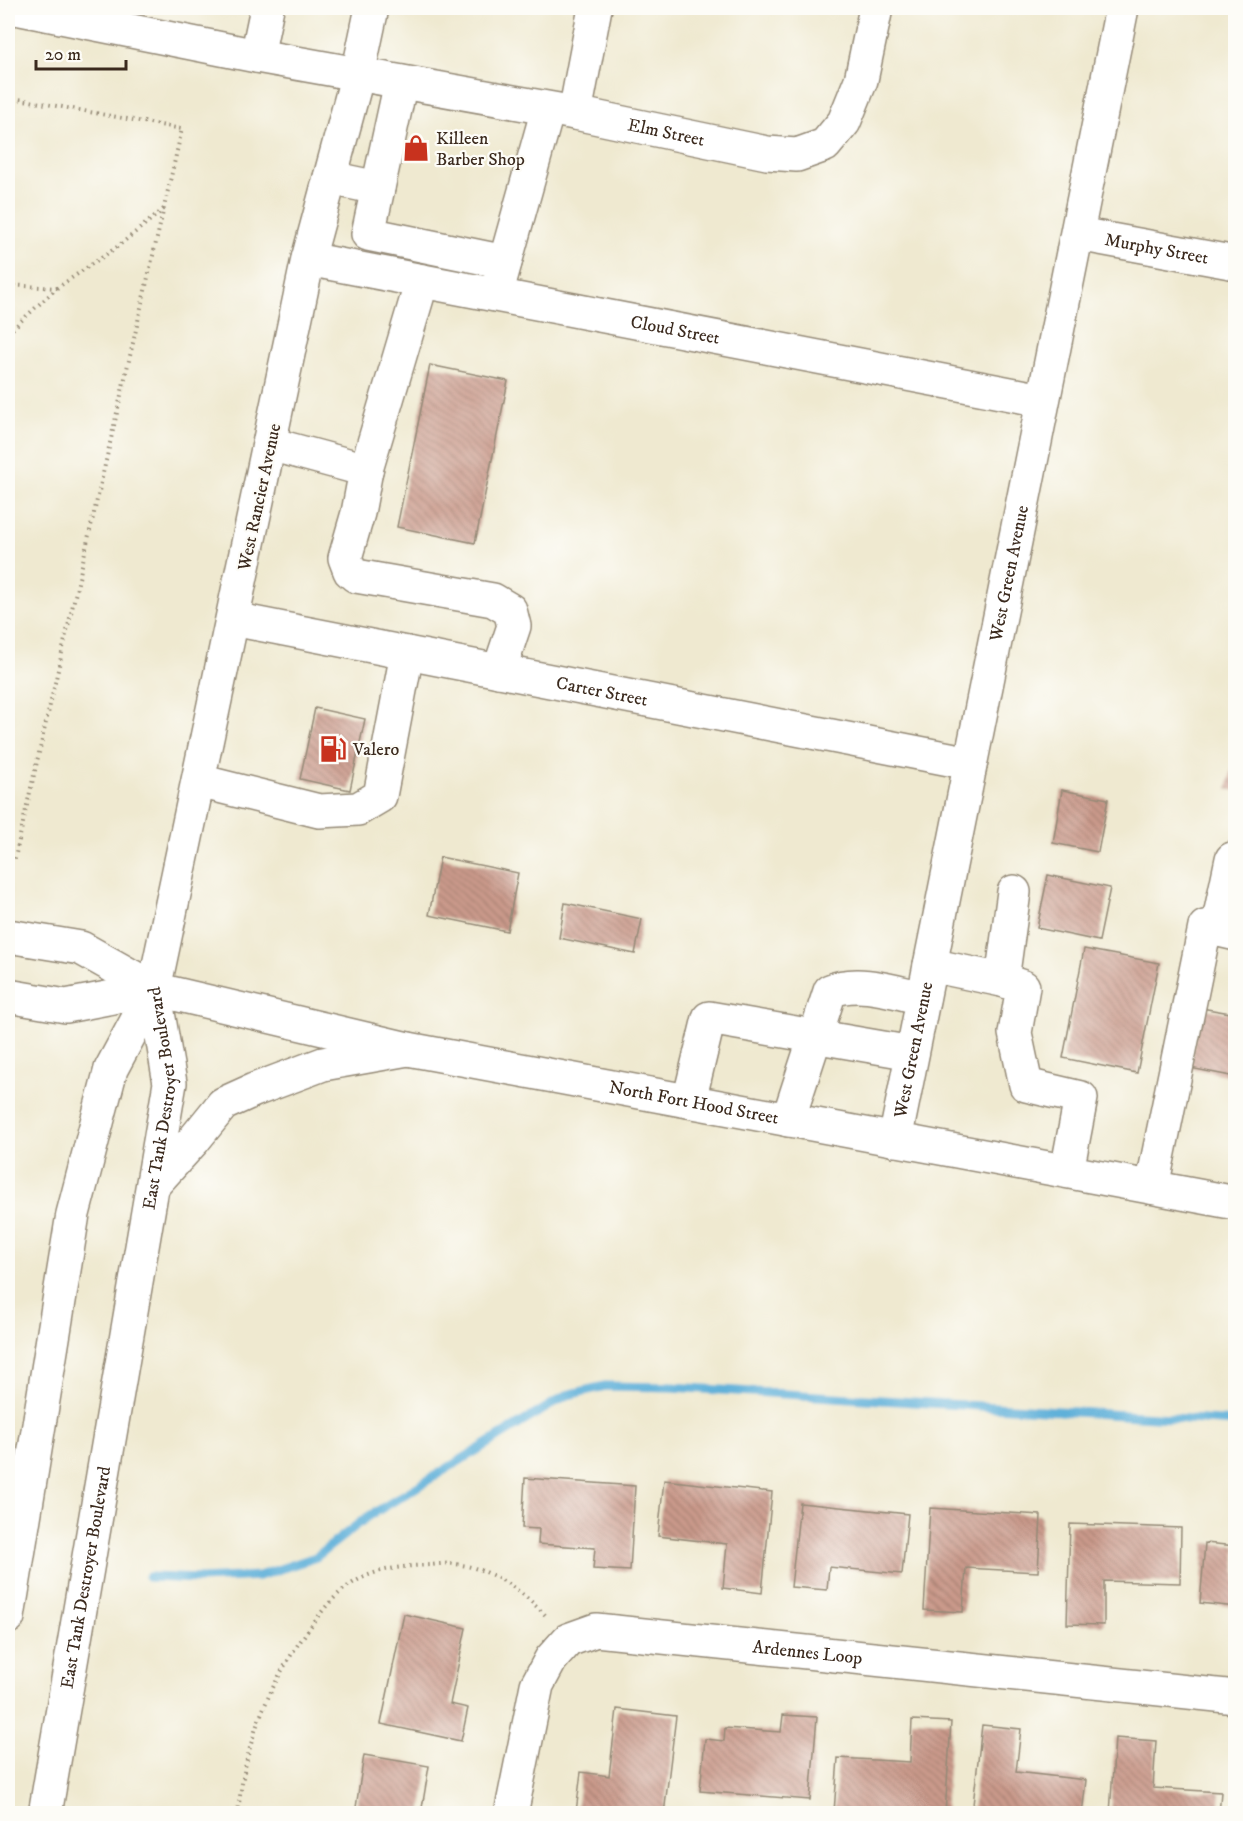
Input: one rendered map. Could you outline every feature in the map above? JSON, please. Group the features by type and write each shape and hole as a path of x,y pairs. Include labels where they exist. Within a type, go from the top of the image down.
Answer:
{"street":[{"name":"Elm Street","path":"16,8 257,56 561,111 767,153 797,155 825,145 844,122 861,80 876,8"},
{"path":"257,56 267,8"},
{"name":"West Rancier Avenue","path":"154,989 308,259 358,74 372,8"},
{"path":"496,295 505,262 561,111 595,8"},
{"name":"West Green Avenue","path":"895,1140 1122,8"},
{"path":"401,82 368,234 505,262"},
{"path":"330,178 378,188"},
{"name":"Murphy Street","path":"1078,234 1236,263"},
{"name":"Cloud Street","path":"308,259 1042,400"},
{"path":"422,281 366,470 358,513 345,558 350,571 356,576 493,600 510,610 514,626 499,671"},
{"path":"270,444 366,470"},
{"name":"Carter Street","path":"233,619 970,763"},
{"path":"198,781 319,811 358,808 380,796 407,653"},
{"path":"1152,1187 1205,927 1226,932 1234,860"},
{"path":"1002,980 1014,892"},
{"name":"North Fort Hood Street","path":"8,936 81,948 154,989 408,1049 1236,1203"},
{"path":"930,965 1002,980 1023,987 1015,1033 1026,1085 1081,1098 1067,1171"},
{"path":"788,1120 830,991 836,988 865,987 923,998"},
{"name":"North Fort Hood Street","path":"8,996 66,1006 154,989"},
{"name":"East Tank Destroyer Boulevard","path":"45,1814 170,1083 154,989"},
{"name":"East Tank Destroyer Boulevard","path":"8,1617 73,1214 111,1069 154,989"},
{"path":"689,1101 709,1018 912,1053"},
{"path":"154,1184 223,1104 323,1064 408,1049"},
{"name":"Ardennes Loop","path":"568,1640 596,1630 1236,1696"},
{"path":"511,1814 537,1686 551,1659 568,1640"}],"path":[{"path":"8,96 182,129 14,862"},
{"path":"8,333 57,288 117,248 164,208"},
{"path":"8,285 57,288"},
{"path":"238,1814 245,1763 262,1707 277,1678 314,1621 338,1594 355,1582 369,1575 404,1566 454,1564 473,1568 497,1577 535,1604 568,1640"}],"building":[{"path":"430,365 508,381 475,543 397,527"},
{"name":"Valero","path":"315,708 365,719 350,790 300,779"},
{"path":"1236,756 1236,791 1227,789"},
{"path":"1062,790 1108,799 1098,852 1053,843"},
{"path":"440,857 518,873 507,931 429,915"},
{"path":"1048,875 1110,888 1099,941 1037,928"},
{"path":"565,903 642,919 635,954 559,938"},
{"path":"1084,949 1159,963 1137,1073 1063,1058"},
{"path":"1201,1008 1236,1014 1236,1077 1190,1068"},
{"path":"525,1478 635,1486 630,1571 593,1569 595,1548 538,1544 539,1529 522,1528"},
{"path":"664,1480 772,1492 762,1593 723,1588 727,1544 658,1536"},
{"path":"800,1503 908,1514 902,1574 829,1567 827,1590 791,1587"},
{"path":"930,1508 1041,1515 1038,1572 966,1568 963,1612 924,1610"},
{"path":"1070,1524 1181,1528 1180,1583 1104,1581 1104,1625 1067,1624"},
{"path":"1205,1543 1236,1546 1236,1607 1200,1603"},
{"path":"404,1614 466,1628 450,1704 468,1708 461,1741 381,1724"},
{"path":"617,1709 676,1716 664,1814 576,1812 581,1772 609,1776"},
{"path":"783,1715 817,1717 810,1800 700,1791 705,1739 724,1741 725,1728 781,1732"},
{"path":"912,1720 951,1722 945,1814 834,1812 838,1758 910,1762"},
{"path":"982,1725 1021,1729 1016,1772 1086,1780 1082,1814 972,1814"},
{"path":"1115,1738 1156,1741 1153,1788 1221,1792 1219,1814 1110,1814"},
{"path":"364,1755 429,1766 421,1814 355,1814"}],"waterway":[{"path":"149,1577 201,1579 259,1576 316,1557 366,1518 567,1395 605,1386 672,1387 1236,1422"}],"place":[{"name":"Killeen Barber Shop","path":"416,148"},
{"name":"Valero","path":"333,749"}]}
